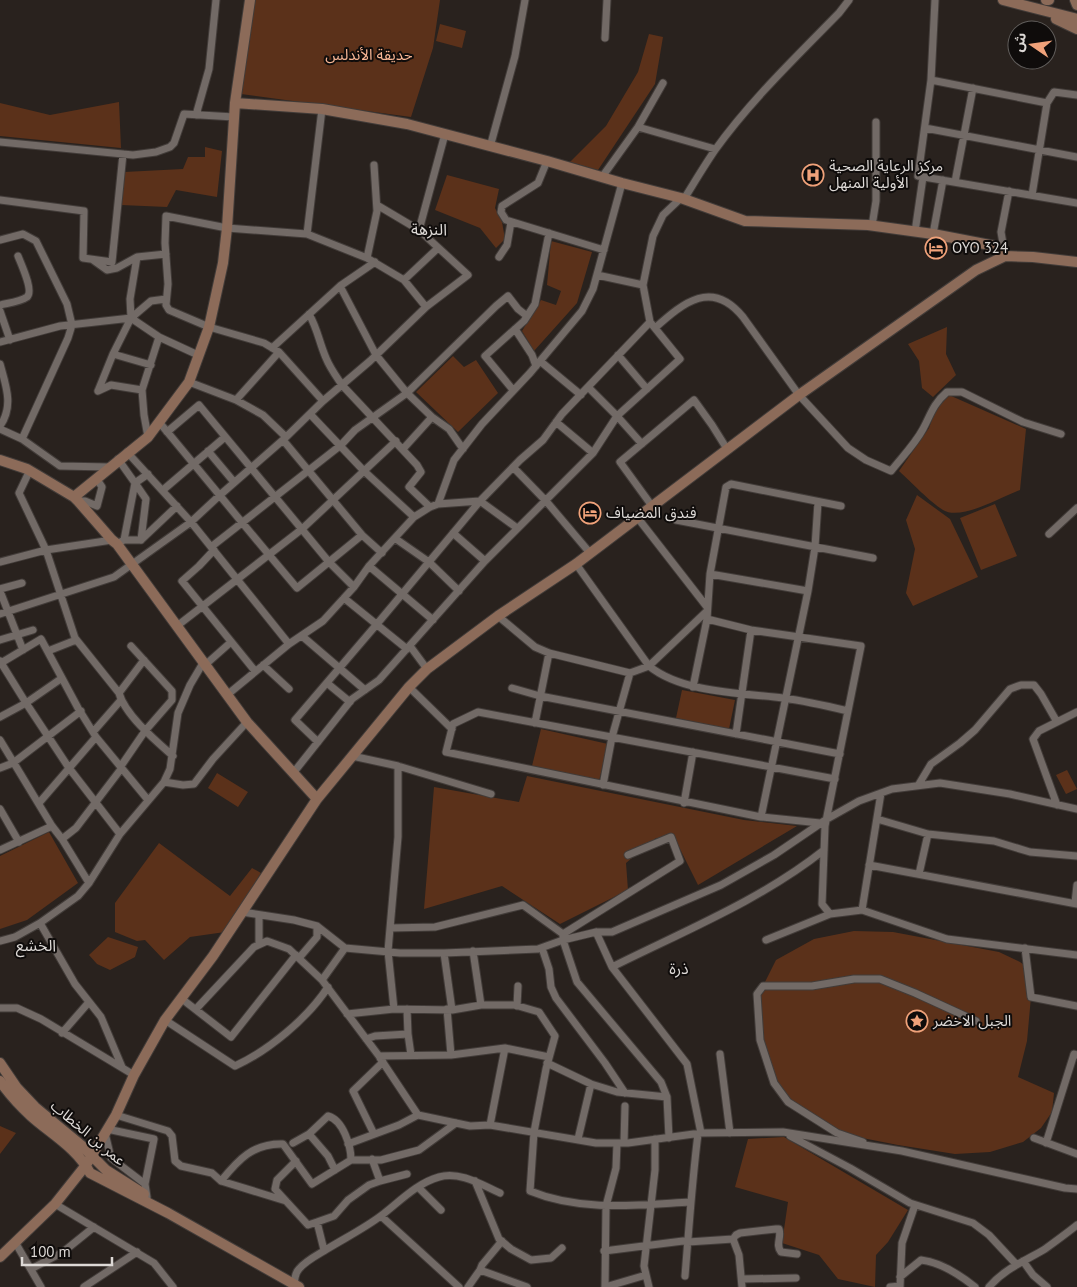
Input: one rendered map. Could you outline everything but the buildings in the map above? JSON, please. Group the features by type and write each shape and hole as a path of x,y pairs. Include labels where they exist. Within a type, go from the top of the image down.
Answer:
{"street":[{"path":"196,115 209,69 216,0"},
{"path":"76,499 118,459 148,437 189,382 209,327 217,297 226,228 235,103 250,0"},
{"path":"490,147 516,56 525,0"},
{"path":"605,38 607,0"},
{"path":"294,772 350,702 379,680 486,560 593,453 617,416 680,358 653,325 643,285 653,236 663,215 682,198 715,150 770,84 839,13 849,0"},
{"path":"935,0 931,80 918,176 1077,203"},
{"path":"1003,0 1077,19"},
{"path":"1075,0 1077,5"},
{"path":"1049,11 1050,16 1077,29"},
{"path":"931,80 1047,103"},
{"path":"602,177 638,128 663,82"},
{"path":"955,182 973,88"},
{"path":"1032,195 1047,103 1054,92 1077,95"},
{"path":"235,103 322,109 407,124 547,161 622,184 682,198 746,221 872,226 934,234 995,246 1006,256"},
{"path":"307,234 322,109"},
{"path":"0,142 133,155 156,152 170,147 176,140 184,114 234,117"},
{"path":"872,226 876,201 876,122"},
{"path":"638,128 715,150"},
{"path":"925,128 1077,157"},
{"path":"419,230 445,134"},
{"path":"0,200 84,211 84,258 112,262 123,154"},
{"path":"547,161 538,183 502,206 501,212 506,220 604,250"},
{"path":"272,348 371,260 377,205 374,165"},
{"path":"915,232 923,176"},
{"path":"934,234 943,180"},
{"path":"438,504 454,460 482,424 538,363 582,311 593,289 622,184"},
{"path":"1006,256 1001,232 1009,191"},
{"path":"0,614 114,577 132,565 191,522 376,355 426,307 468,275 419,230 377,205"},
{"path":"323,402 280,352 264,343 209,327 169,310 166,305 168,284 166,216 226,228 307,234 371,260 404,280 426,307"},
{"path":"499,257 507,245 511,222"},
{"path":"514,390 485,356 515,329 535,304 549,233"},
{"path":"0,240 23,234 36,242 66,304 72,325 68,338 22,439"},
{"path":"404,280 438,248"},
{"path":"92,259 107,270 117,268 138,257 166,254"},
{"path":"0,305 26,298 30,293 30,287 18,256"},
{"path":"0,1257 55,1204 89,1160 116,1115 134,1075 165,1020 182,999 317,800 409,687 427,669 498,616 576,564 799,395 976,270 1006,256 1077,262"},
{"path":"131,318 130,299 138,257"},
{"path":"597,275 643,285"},
{"path":"340,286 376,355 407,394 432,417 449,429 463,449"},
{"path":"318,742 295,720 480,501 513,466 542,440 556,422 618,356 653,325 705,295 724,299 734,306 799,395 848,448 866,460 891,471 919,435 934,404 947,392 962,392 1023,422 1061,434"},
{"path":"256,671 182,580 199,566 212,549 241,524 307,470 341,446 355,430 407,394 508,296 518,309 527,316"},
{"path":"142,390 111,385 98,391 113,354 131,318 151,301 166,299"},
{"path":"0,310 10,340"},
{"path":"309,314 317,328 325,356 342,385 417,465 421,472 409,487 430,507"},
{"path":"0,342 60,326 131,318 160,337 198,355"},
{"path":"515,329 538,363 581,395"},
{"path":"148,437 142,390 160,337"},
{"path":"236,400 280,352"},
{"path":"113,354 151,365"},
{"path":"618,356 647,389"},
{"path":"0,364 8,392 8,409 0,426 60,466 109,467"},
{"path":"189,382 236,400 263,415 362,535 382,553"},
{"path":"588,387 642,444"},
{"path":"652,506 620,462 694,400 728,449"},
{"path":"167,432 199,405 329,562 354,587"},
{"path":"310,414 364,471 414,517"},
{"path":"403,449 432,417"},
{"path":"159,422 220,495 241,524 297,588 362,535"},
{"path":"556,422 593,453"},
{"path":"163,490 225,436"},
{"path":"176,626 302,529 396,441"},
{"path":"208,451 234,482"},
{"path":"127,452 191,522 290,644"},
{"path":"118,459 146,499 141,540"},
{"path":"0,460 30,470 76,499 118,541 132,565 247,722 294,772 317,800"},
{"path":"513,466 546,501 590,553"},
{"path":"30,470 19,493 46,550 76,640 145,731 172,756"},
{"path":"118,541 135,483 148,474"},
{"path":"76,499 97,506 102,487 96,478"},
{"path":"693,687 707,612 710,574 726,486 731,484 840,506"},
{"path":"227,695 290,644 323,621 354,587 369,566 396,539 414,517 430,507 438,504 480,501 517,528"},
{"path":"761,817 816,547 818,502"},
{"path":"0,562 46,550 141,540 177,506"},
{"path":"1050,534 1077,508"},
{"path":"637,517 707,612 751,630 861,646 827,819 822,904 830,914"},
{"path":"676,520 873,558"},
{"path":"150,533 159,544"},
{"path":"453,533 486,560"},
{"path":"396,539 429,562 459,590"},
{"path":"576,564 649,666 660,675 693,687 786,698 848,711"},
{"path":"369,566 432,620"},
{"path":"710,574 808,591"},
{"path":"22,583 0,590 23,650"},
{"path":"344,598 408,648 427,669"},
{"path":"498,616 535,647 549,653 630,673 649,666 707,612"},
{"path":"0,640 33,630"},
{"path":"736,734 751,630"},
{"path":"302,636 365,690"},
{"path":"120,834 69,768 1,664 41,639 94,734 148,800"},
{"path":"48,651 76,640"},
{"path":"0,940 16,936 40,923 78,896 89,883 120,834 164,782 170,769 178,714 190,685 204,664 231,642"},
{"path":"62,839 76,828 96,803 145,731 172,700 172,691 131,646"},
{"path":"535,723 549,653"},
{"path":"39,803 69,768 94,734 144,660"},
{"path":"263,665 289,689"},
{"path":"603,785 612,737 630,673"},
{"path":"0,717 26,703 62,678"},
{"path":"327,683 350,702"},
{"path":"919,784 932,764 975,730 1010,689 1021,685 1034,685 1057,722"},
{"path":"409,687 452,730"},
{"path":"512,688 540,696 840,754"},
{"path":"0,768 13,763 80,711"},
{"path":"820,823 761,817 684,803 446,752 453,724 478,712 835,779"},
{"path":"1057,805 1033,739 1039,732 1077,712"},
{"path":"164,782 183,785 194,784 213,759 247,722"},
{"path":"0,740 89,883"},
{"path":"684,803 693,752"},
{"path":"352,756 398,766 491,794"},
{"path":"394,1009 388,952 398,837 398,766"},
{"path":"563,937 596,932 612,932 721,885 774,855 827,819 860,801 892,789 919,784 940,783 1010,794 1077,809"},
{"path":"862,910 881,793"},
{"path":"0,808 19,842"},
{"path":"877,819 928,834 994,841 1030,852 1077,856"},
{"path":"0,850 52,826"},
{"path":"919,874 928,834"},
{"path":"242,912 294,920 317,926 345,948 388,952 444,953 473,950 542,948 563,937 680,861 671,837 628,855"},
{"path":"612,967 747,901 799,870 824,850"},
{"path":"869,865 1076,903 1077,886"},
{"path":"390,928 435,927 522,905 563,937 577,982 661,1082 667,1096 669,1138"},
{"path":"766,940 830,914 862,910 948,939 1077,955"},
{"path":"259,915 259,944"},
{"path":"40,923 75,984 101,1017 122,1067"},
{"path":"182,999 230,1037 297,956 317,938 317,926"},
{"path":"596,932 612,967 687,1064 699,1134 694,1184 690,1202 685,1276"},
{"path":"196,1009 254,947 267,941 289,949 328,987 381,1059 418,1115"},
{"path":"322,980 345,948"},
{"path":"542,948 549,969 551,987 556,998 625,1093"},
{"path":"1025,948 1031,997 1077,1006"},
{"path":"473,950 481,1005"},
{"path":"444,953 450,1009 451,1055"},
{"path":"877,1147 837,1133 788,1102 774,1083 760,1040 757,994 762,986 812,986 854,980 880,979 916,993 976,1021"},
{"path":"517,1006 518,986"},
{"path":"165,1020 234,1066 270,1044 299,1020 321,998 328,987"},
{"path":"62,1033 89,1002"},
{"path":"347,1014 394,1009 450,1009 481,1005 517,1006 539,1012 555,1036 548,1060 534,1132 530,1191 547,1198 616,1207 690,1202"},
{"path":"0,1008 17,1008 40,1019 134,1075"},
{"path":"407,1009 411,1055"},
{"path":"366,1039 376,1036 408,1034"},
{"path":"374,1134 353,1091 381,1059 411,1055 451,1055 506,1048 548,1060 591,1084 625,1093 667,1096"},
{"path":"490,1125 506,1048"},
{"path":"720,1054 730,1133"},
{"path":"1046,1143 1074,1054 1077,1055"},
{"name":"عمر بن الخطاب","path":"0,1063 17,1088 35,1107 81,1145 89,1160 90,1173 168,1213 296,1286"},
{"name":"عمر بن الخطاب","path":"0,1081 13,1098 32,1117 74,1152 147,1196 168,1213"},
{"path":"578,1139 591,1084"},
{"path":"625,1106 621,1143 606,1206 605,1287 646,1275"},
{"path":"116,1115 168,1131 172,1136 175,1161 181,1166 212,1173 221,1181 286,1200"},
{"path":"348,1144 399,1125 418,1115 470,1126 490,1125 596,1143 621,1143 699,1134 783,1132 902,1151 1065,1188 1077,1189"},
{"path":"294,1143 309,1134 328,1116 334,1117 342,1128 351,1153 351,1160"},
{"path":"221,1181 240,1158 259,1148 273,1144 283,1144 312,1184 351,1160 381,1160 419,1150 456,1123"},
{"path":"106,1131 112,1158 145,1184"},
{"path":"106,1131 154,1139 145,1184 147,1196"},
{"path":"783,1132 850,1168 910,1204 973,1223 1047,1287"},
{"path":"309,1134 328,1156 335,1170"},
{"path":"1034,1138 1077,1154"},
{"path":"649,1287 644,1266 655,1170 655,1139"},
{"path":"372,1159 380,1180"},
{"path":"296,1161 277,1180 275,1188 308,1225 334,1216 348,1200 370,1185 380,1180 407,1174"},
{"path":"296,1286 296,1276 299,1268 324,1250 381,1216 418,1188 439,1177 448,1176 475,1181 500,1193"},
{"path":"475,1181 499,1239 511,1249 531,1260 551,1258 562,1248"},
{"path":"418,1188 441,1210"},
{"path":"55,1204 154,1262 172,1287"},
{"path":"890,1287 900,1286 902,1243 915,1205"},
{"path":"381,1216 459,1287"},
{"path":"317,1222 324,1250"},
{"path":"989,1287 995,1280 1019,1262 1044,1249 1077,1226"},
{"path":"31,1269 63,1252 94,1227"},
{"path":"604,1251 683,1241 732,1239 740,1233 779,1230 778,1249 781,1252 797,1254"},
{"path":"732,1239 739,1255 742,1283 796,1278"},
{"path":"468,1287 482,1265 502,1241"},
{"path":"16,1242 41,1287"},
{"path":"84,1287 136,1252"},
{"path":"900,1277 920,1260 956,1273 975,1287"},
{"path":"480,1270 527,1287"}],"green space":[{"name":"حديقة الأندلس","path":"255,0 440,0 433,48 411,117 241,94"},
{"path":"440,24 466,31 462,48 436,41"},
{"path":"649,34 663,37 655,84 598,170 570,162 606,126 638,72"},
{"path":"119,102 121,148 0,136 0,103 50,115"},
{"path":"205,147 222,151 217,197 176,190 167,207 121,205 124,172 183,169 188,157 205,157"},
{"path":"447,175 499,189 495,208 502,222 505,239 496,248 480,228 435,210"},
{"path":"551,241 592,252 577,303 534,351 522,331 541,300 556,305 561,291 547,285"},
{"path":"947,327 946,354 956,375 933,397 922,388 919,361 908,344"},
{"path":"453,356 464,367 476,360 498,393 458,432 416,392"},
{"path":"949,395 1026,429 1020,490 981,507 951,513 932,502 899,471 929,428 935,411"},
{"path":"917,495 950,519 978,577 913,606 906,593 915,549 906,520"},
{"path":"995,504 1017,556 981,570 960,518"},
{"path":"682,690 735,700 729,729 676,718"},
{"path":"541,729 608,744 599,781 532,766"},
{"path":"1067,770 1077,789 1066,794 1056,775"},
{"path":"217,773 248,792 238,807 208,788"},
{"path":"527,776 744,820 797,826 698,885 678,845 656,838 626,863 628,890 560,924 502,886 424,909 434,787 519,802"},
{"path":"49,832 78,883 27,920 0,929 0,856"},
{"path":"159,843 230,896 252,868 261,873 225,932 190,937 164,960 145,940 137,941 115,932 115,903"},
{"path":"854,931 893,932 999,952 1028,968 1031,997 1027,1041 1018,1077 1054,1093 1052,1112 1041,1128 1023,1142 990,1152 955,1154 837,1133 788,1102 774,1083 760,1040 758,1005 763,986 776,960 814,939"},
{"path":"108,937 138,947 135,957 110,970 97,964 89,955"},
{"path":"0,1126 16,1133 0,1154"},
{"path":"784,1137 908,1210 888,1242 876,1255 875,1287 838,1279 819,1255 782,1243 788,1202 735,1187 748,1139"}],"place":[{"name":"مركز الرعاية الصحية الأولية المنهل","path":"813,175"},
{"name":"OYO 324","path":"936,248"},
{"name":"فندق المضياف","path":"590,513"},
{"name":"الجبل الاخضر","path":"917,1021"}],"district":[{"name":"النزهة","path":"429,229"},
{"name":"الخشع","path":"36,945"},
{"name":"ذرة","path":"679,968"}]}
